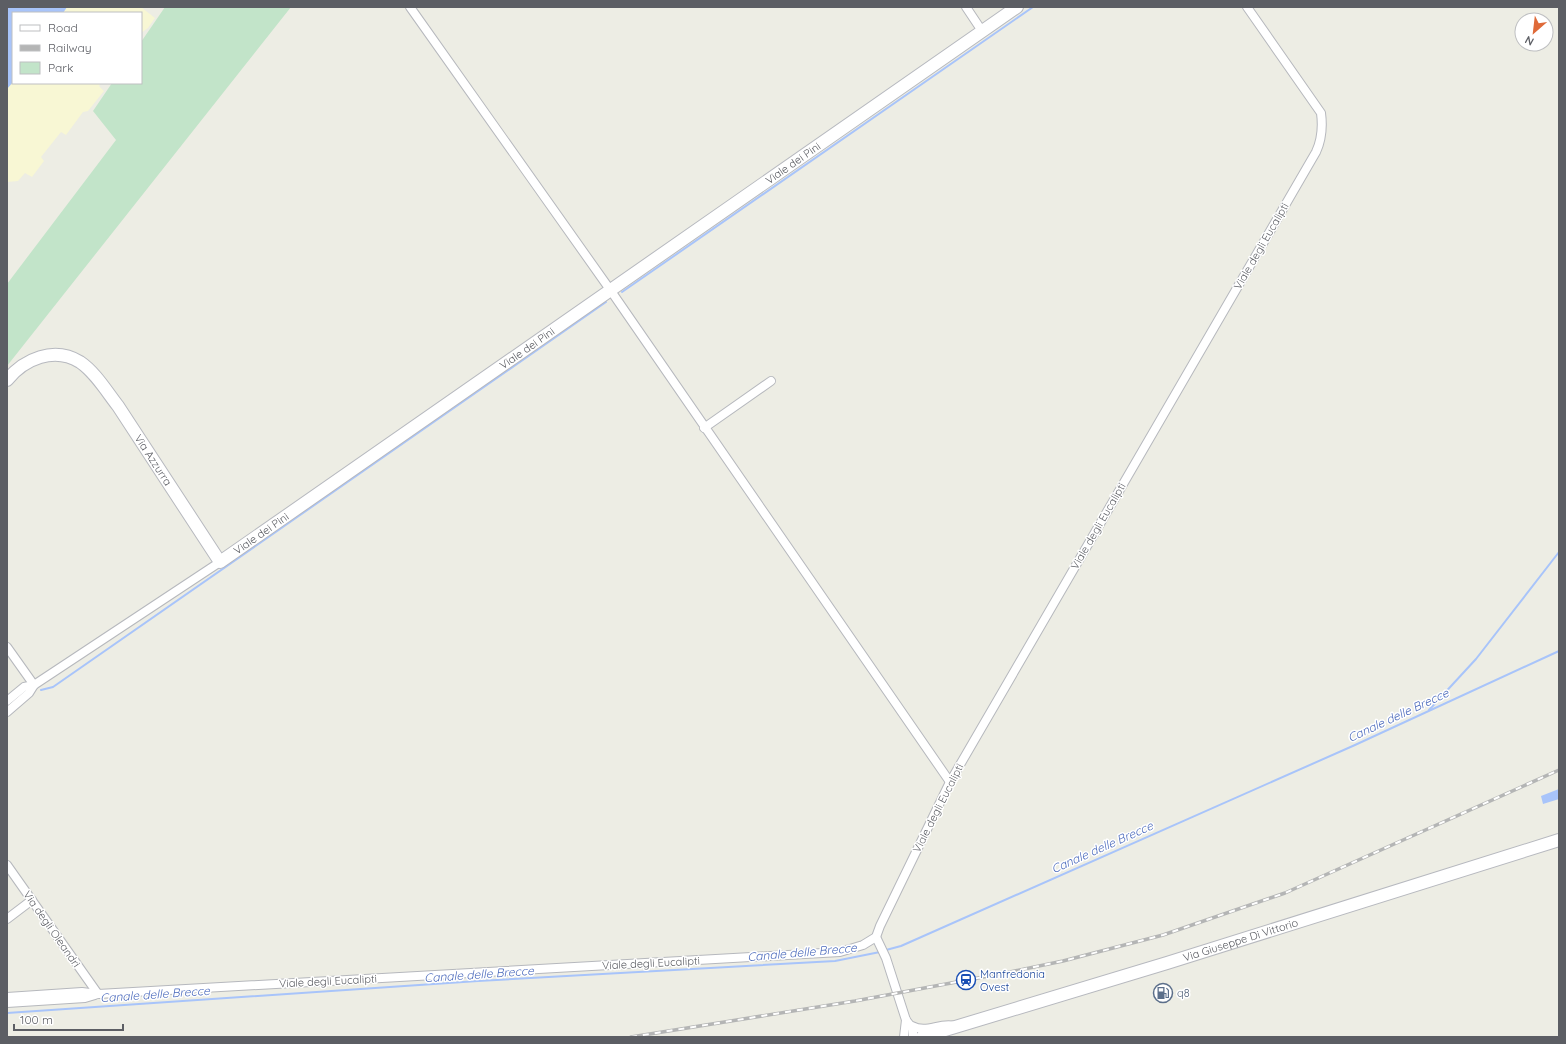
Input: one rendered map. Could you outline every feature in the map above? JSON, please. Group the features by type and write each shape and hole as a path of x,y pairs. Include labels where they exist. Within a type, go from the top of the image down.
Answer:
{"street":[{"path":"410,7 611,291 704,428 950,782"},
{"path":"966,7 982,31"},
{"name":"Viale dei Pini","path":"7,701 24,687 34,685 220,562 1017,7"},
{"name":"Viale degli Eucalipti","path":"7,996 82,992 98,994 840,952 878,940 880,926 950,782 1316,152 1321,140 1321,113 1247,7"},
{"name":"Via Azzurra","path":"7,380 16,370 31,360 47,355 64,355 80,363 103,385 118,406 220,562"},
{"path":"704,428 771,381"},
{"path":"7,647 34,685"},
{"name":"Viale dei Pini","path":"7,712 29,693 34,685"},
{"name":"Via Giuseppe Di Vittorio","path":"922,1037 1167,963 1559,840"},
{"name":"Via degli Oleandri","path":"7,865 98,994"},
{"path":"7,919 32,900"},
{"path":"878,940 886,958 906,1020 904,1037"},
{"name":"Viale degli Eucalipti","path":"7,1003 85,998 98,994"},
{"path":"906,1020 912,1026 923,1030 946,1024 955,1026"},
{"path":"912,1026 913,1037"}],"green space":[{"path":"165,7 291,7 7,366 7,284 116,140 93,111 111,84 142,84 142,41"}],"sand":[{"path":"67,7 141,7 155,18 148,28 142,32 142,12 64,12"},
{"path":"12,83 100,84 99,86 104,91 88,111 83,112 66,135 61,132 41,157 44,161 32,177 25,173 18,181 7,182 7,89"}],"water":[{"path":"7,7 67,7 64,12 12,12 12,83 7,89"},
{"path":"1559,789 1559,799 1543,804 1541,796"}],"waterway":[{"path":"622,292 1033,7"},
{"path":"41,690 53,687 606,302"},
{"path":"1429,710 1476,659 1559,552"},
{"name":"Canale delle Brecce","path":"886,950 901,946 1355,745 1559,651"},
{"name":"Canale delle Brecce","path":"7,1013 478,981 835,961 880,952"}],"railway":[{"path":"631,1037 855,1001 1010,972 1063,961 1163,935 1285,893 1559,770"}],"place":[{"name":"Manfredonia Ovest","path":"966,980"},
{"name":"q8","path":"1163,993"}]}
